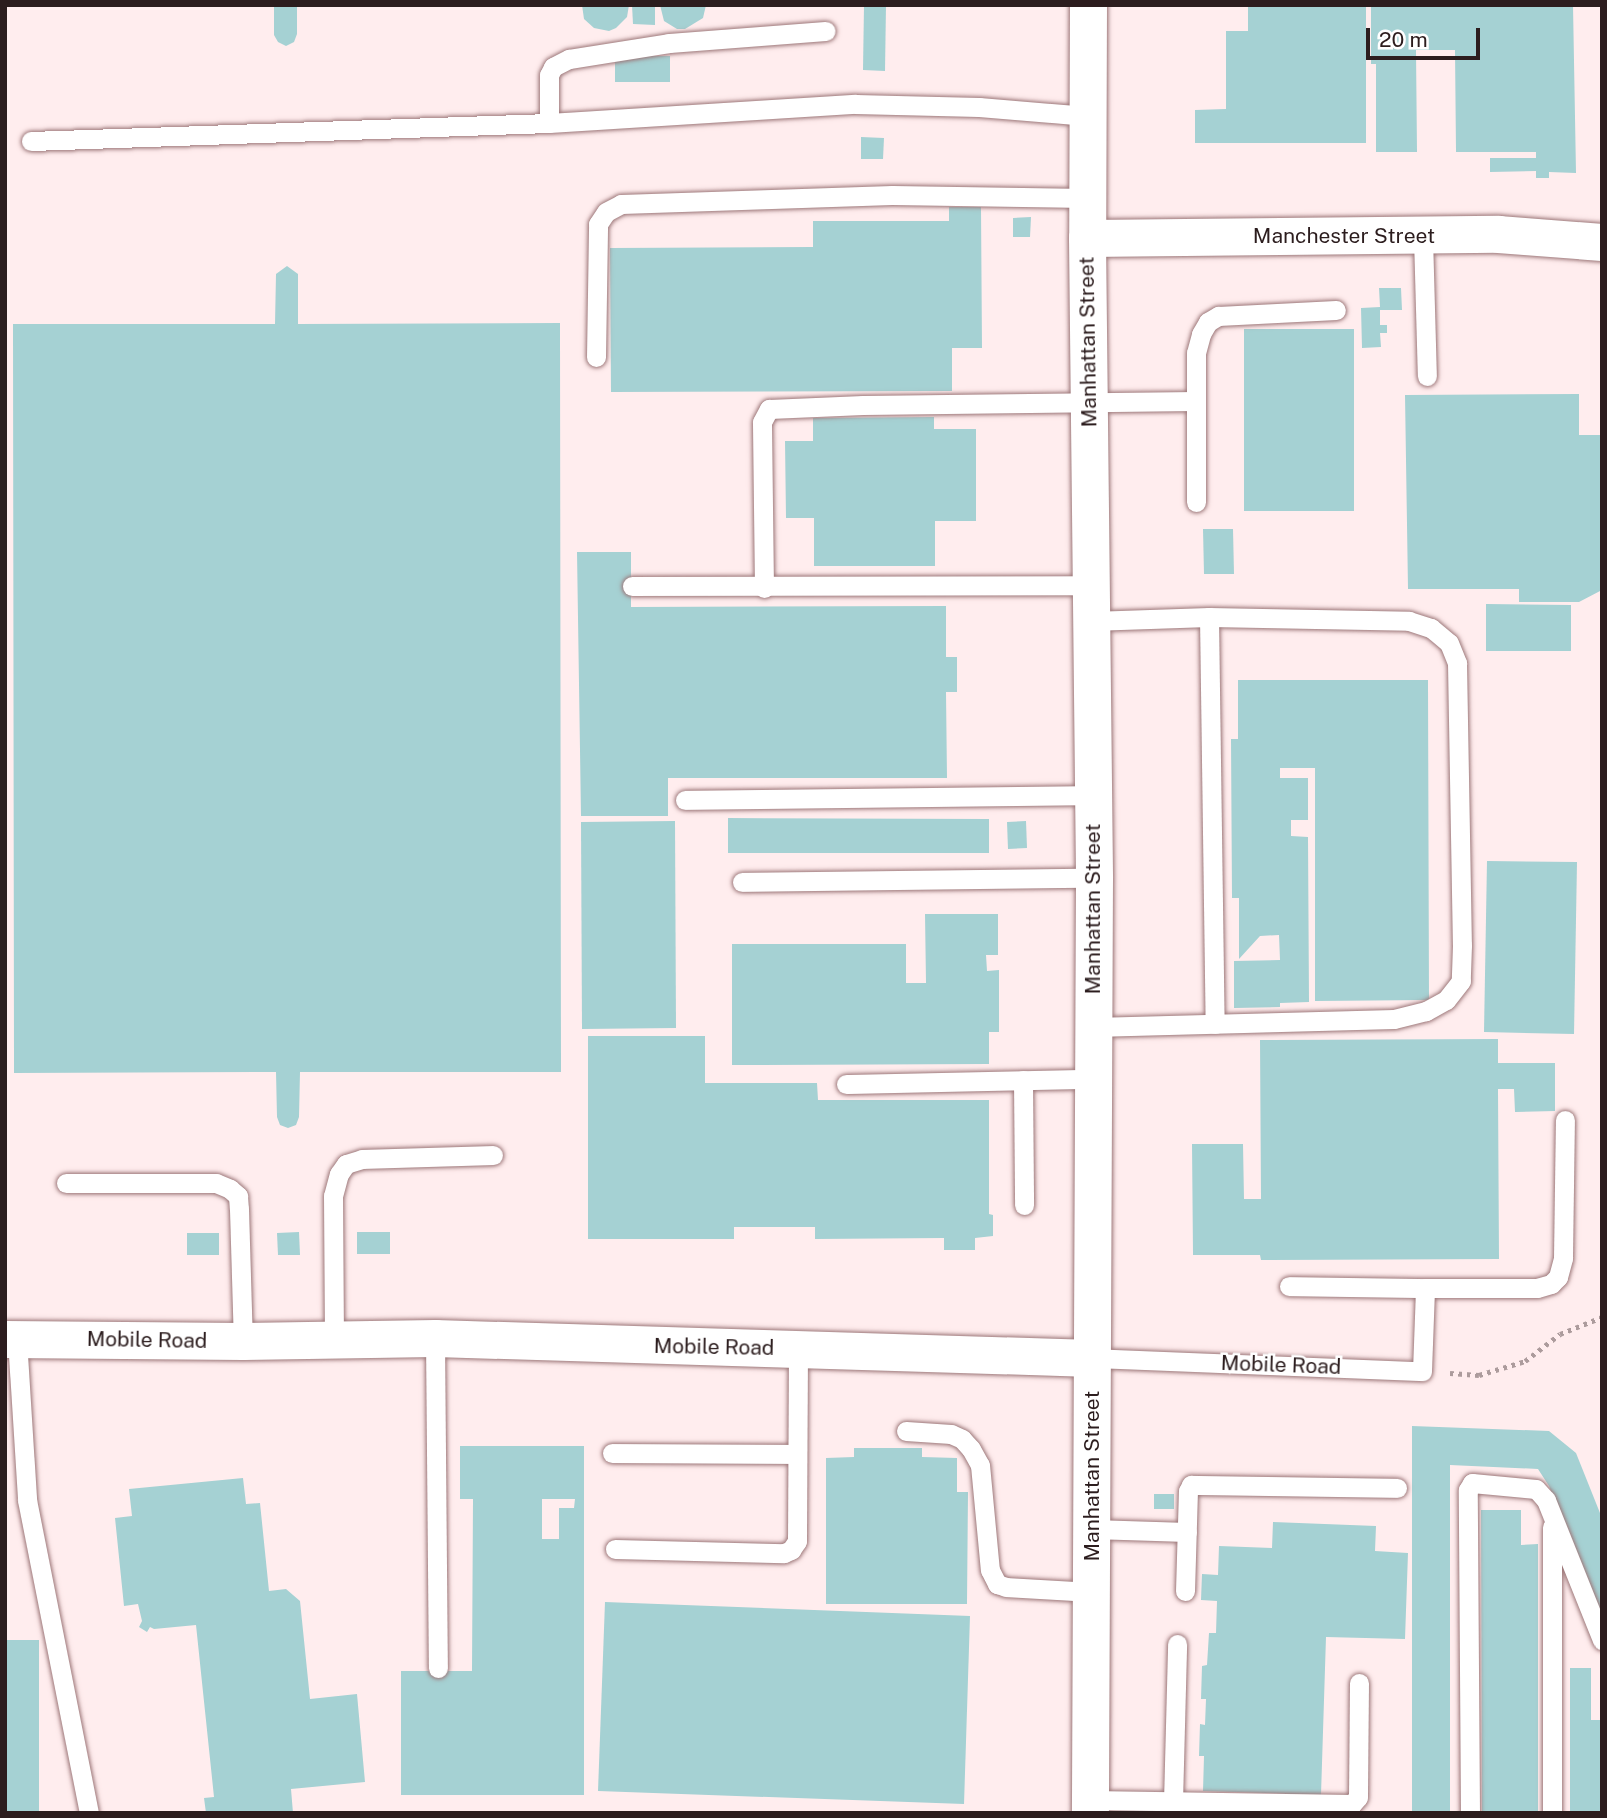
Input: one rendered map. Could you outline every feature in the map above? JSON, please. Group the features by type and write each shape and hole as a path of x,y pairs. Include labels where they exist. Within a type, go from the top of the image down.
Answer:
{"street":[{"name":"Manhattan Street","path":"1088,5 1087,238 1094,878 1090,1807"},
{"name":"Manchester Street","path":"1087,238 1423,237 1498,234 1602,242"},
{"name":"Mobile Road","path":"11,1339 243,1341 435,1338 1092,1358"}],"lane":[{"path":"549,124 549,75 553,67 569,59 669,43 826,31"},
{"path":"31,141 549,124 855,104 979,107 1087,116"},
{"path":"596,357 598,224 606,212 621,204 892,195 1087,198"},
{"path":"1423,237 1427,376"},
{"path":"1196,502 1196,353 1201,334 1208,322 1218,316 1336,310"},
{"path":"764,588 762,422 769,409 863,405 1089,405 1196,401"},
{"path":"632,586 1090,586"},
{"path":"1090,621 1209,617 1409,621 1431,628 1449,643 1457,663 1462,945 1461,982 1446,1000 1426,1011 1394,1019 1093,1027"},
{"path":"1209,617 1215,1024"},
{"path":"685,800 1093,795"},
{"path":"742,882 1094,878"},
{"path":"846,1084 1094,1079"},
{"path":"1023,1080 1024,1205"},
{"path":"1289,1286 1537,1288 1550,1284 1558,1277 1563,1258 1565,1120"},
{"path":"334,1339 333,1196 338,1174 346,1164 362,1159 493,1155"},
{"path":"66,1183 216,1183 238,1196 243,1341"},
{"path":"1422,1371 1425,1288"},
{"path":"435,1338 438,1668"},
{"path":"11,1339 26,1500 89,1813"},
{"path":"615,1549 784,1553 791,1550 797,1541 798,1349"},
{"name":"Mobile Road","path":"1092,1358 1422,1371"},
{"path":"906,1431 951,1434 962,1439 971,1449 980,1465 990,1570 997,1584 1006,1587 1091,1592"},
{"path":"612,1453 797,1454"},
{"path":"1469,1813 1468,1490 1472,1483 1536,1489 1546,1500 1602,1640"},
{"path":"1185,1591 1188,1492 1195,1484 1397,1488"},
{"path":"1552,1515 1552,1813"},
{"path":"1092,1529 1187,1532"},
{"path":"1173,1802 1177,1644"},
{"path":"1090,1807 1173,1802 1325,1809 1356,1803 1359,1797 1359,1683"}],"path":[{"path":"1422,1371 1479,1376 1525,1361 1560,1334 1602,1317"}],"building":[{"path":"274,5 297,5 297,34 294,42 286,46 278,42 274,35"},
{"path":"582,5 629,5 627,17 609,31 594,28 584,19"},
{"path":"632,5 655,5 655,25 633,24"},
{"path":"660,5 706,5 703,18 685,29 677,29 664,21"},
{"path":"864,5 886,5 885,71 863,70"},
{"path":"1248,5 1366,5 1366,143 1195,143 1195,110 1226,109 1226,31 1248,31"},
{"path":"1371,5 1573,5 1576,173 1549,172 1549,178 1536,178 1536,171 1490,172 1490,158 1536,158 1536,152 1456,152 1455,50 1416,50 1417,152 1376,152 1376,64 1371,64"},
{"path":"615,56 670,56 670,82 615,82"},
{"path":"861,137 884,138 883,159 861,159"},
{"path":"949,207 981,207 982,348 952,348 952,391 611,392 610,248 813,247 813,221 949,221"},
{"path":"1031,217 1030,237 1013,237 1013,218"},
{"path":"287,266 298,274 298,324 560,323 561,1072 300,1072 299,1117 296,1125 288,1128 280,1125 277,1117 276,1072 14,1073 13,324 275,324 276,274"},
{"path":"1379,288 1401,288 1402,310 1380,310 1380,325 1387,325 1387,333 1380,333 1381,347 1362,348 1361,308 1380,307"},
{"path":"1244,329 1354,329 1354,511 1244,511"},
{"path":"1579,394 1579,435 1602,435 1602,590 1579,602 1519,602 1519,589 1408,589 1405,395"},
{"path":"934,417 934,429 976,429 976,521 935,521 935,566 814,566 814,518 786,518 785,441 813,441 813,418"},
{"path":"1203,529 1233,529 1234,574 1204,574"},
{"path":"577,552 631,552 631,607 946,606 946,657 957,657 957,692 946,692 947,778 668,778 668,816 581,816"},
{"path":"1486,604 1571,605 1571,651 1486,651"},
{"path":"1238,680 1428,680 1429,1000 1315,1001 1315,768 1280,768 1280,778 1308,778 1308,820 1291,820 1291,836 1308,837 1309,1002 1280,1003 1280,1007 1234,1008 1234,961 1280,960 1279,935 1260,936 1239,959 1239,898 1232,898 1231,739 1238,739"},
{"path":"728,818 989,819 989,853 728,853"},
{"path":"675,821 676,1028 582,1029 581,822"},
{"path":"1026,821 1027,848 1008,849 1007,822"},
{"path":"1487,861 1577,862 1574,1034 1484,1032"},
{"path":"925,914 998,914 998,955 986,955 987,971 999,970 999,1032 989,1032 989,1064 732,1065 732,944 906,944 906,983 926,983"},
{"path":"588,1036 705,1036 705,1083 817,1083 818,1100 989,1100 989,1214 993,1215 993,1236 975,1238 975,1250 944,1250 944,1238 815,1239 815,1227 734,1227 734,1239 588,1239"},
{"path":"1498,1039 1498,1063 1555,1063 1555,1111 1515,1112 1514,1089 1498,1089 1499,1259 1261,1260 1260,1255 1193,1255 1192,1144 1243,1144 1244,1199 1261,1199 1260,1040"},
{"path":"299,1232 300,1255 278,1255 277,1233"},
{"path":"357,1232 390,1232 390,1254 357,1254"},
{"path":"187,1233 219,1233 219,1255 187,1255"},
{"path":"1412,1426 1549,1431 1576,1453 1602,1518 1602,1619 1549,1486 1538,1469 1450,1465 1450,1813 1412,1813"},
{"path":"460,1446 584,1446 584,1795 401,1795 401,1671 472,1671 473,1499 460,1499","holes":["542,1499 575,1499 574,1508 559,1508 559,1539 542,1539"]},
{"path":"854,1448 922,1448 922,1457 957,1458 957,1492 968,1492 967,1604 826,1604 826,1458 854,1457"},
{"path":"243,1478 246,1504 260,1503 269,1591 286,1589 300,1601 310,1699 357,1694 365,1782 291,1789 293,1813 206,1813 204,1798 214,1797 196,1625 154,1629 150,1627 147,1632 139,1627 142,1621 138,1604 124,1606 115,1518 132,1516 129,1489"},
{"path":"1154,1494 1174,1494 1174,1509 1154,1509"},
{"path":"1481,1510 1521,1510 1521,1545 1538,1544 1538,1813 1482,1813"},
{"path":"1273,1522 1376,1526 1375,1551 1408,1553 1405,1639 1326,1637 1321,1795 1203,1791 1204,1756 1199,1756 1200,1724 1205,1725 1206,1699 1201,1699 1202,1666 1207,1665 1209,1633 1216,1633 1217,1601 1201,1600 1202,1574 1218,1575 1219,1546 1272,1548"},
{"path":"605,1602 970,1616 964,1804 598,1791"},
{"path":"5,1640 39,1640 39,1813 5,1813"},
{"path":"1570,1668 1591,1668 1591,1720 1602,1720 1602,1813 1570,1813"}]}
